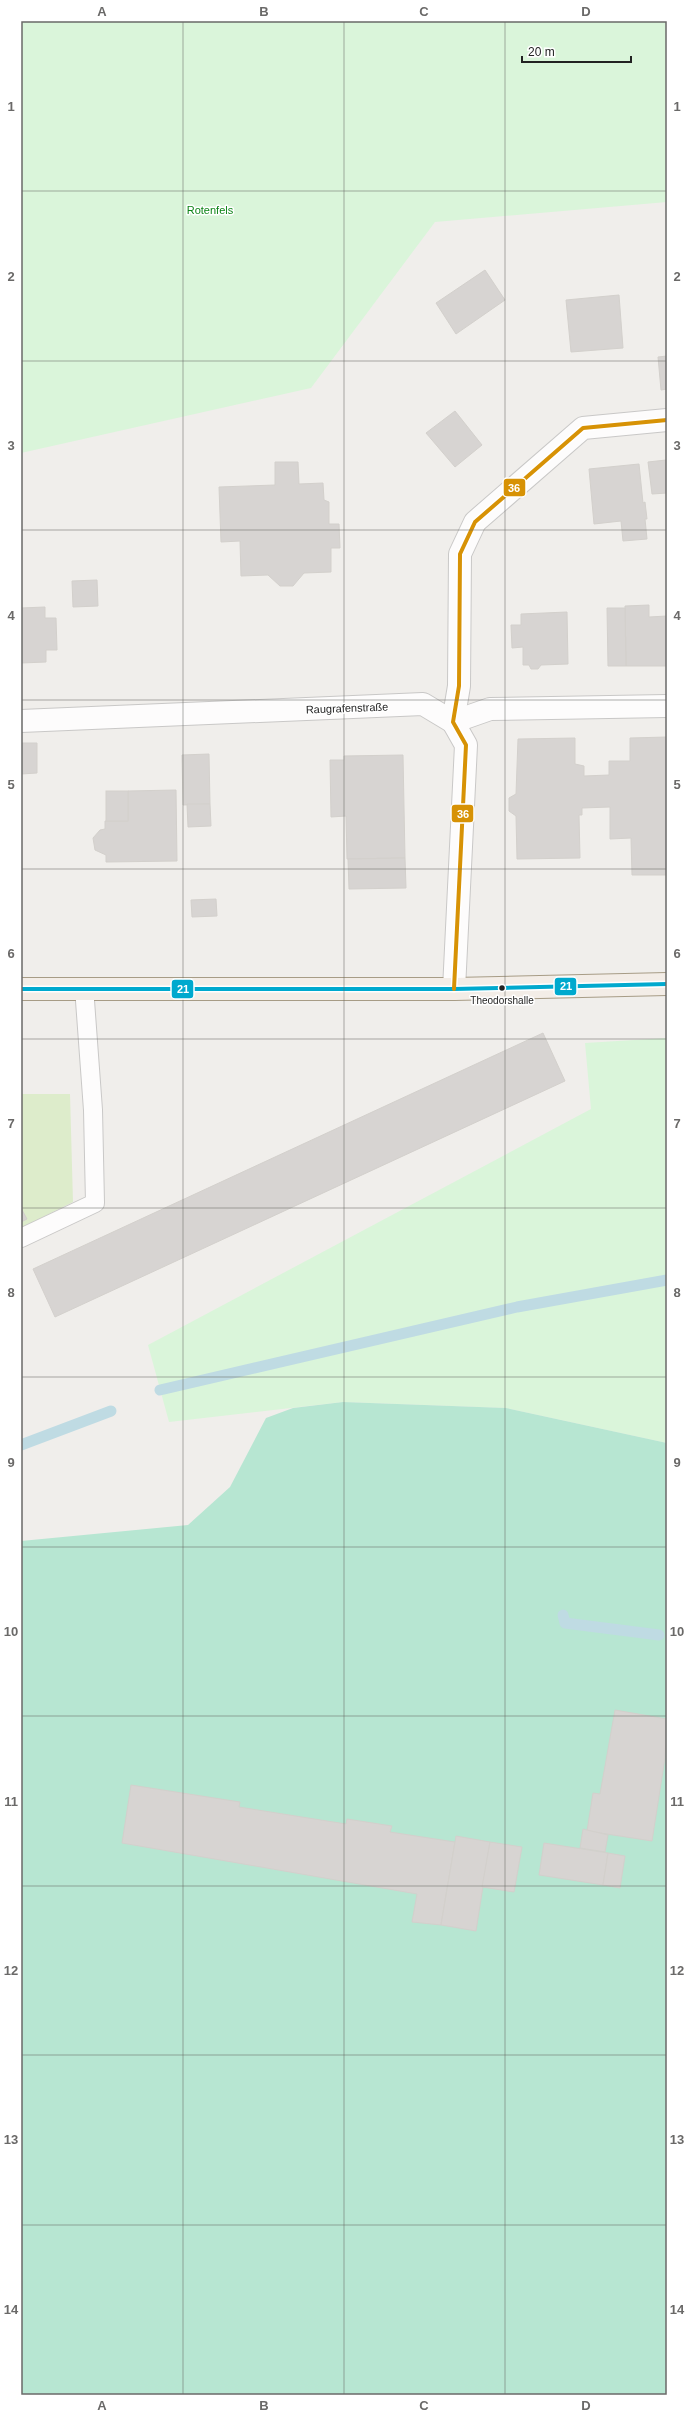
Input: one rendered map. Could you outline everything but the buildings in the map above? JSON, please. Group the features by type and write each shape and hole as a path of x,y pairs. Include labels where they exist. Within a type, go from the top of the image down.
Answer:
{"main road":[{"path":"21,989 454,988 667,984"}],"street":[{"path":"454,988 466,745 453,722 459,686 460,554 475,522 583,428 667,420"},
{"name":"Raugrafenstraße","path":"21,721 423,704 453,722"},
{"path":"453,722 490,709 667,706"}],"lane":[{"path":"21,1238 94,1203 93,1110 84,988"}],"green space":[{"name":"Rotenfels","path":"21,21 667,21 667,202 435,222 311,388 21,453"},
{"path":"667,1038 667,1443 506,1408 343,1402 169,1422 148,1345 591,1109 585,1043"},
{"path":"21,1094 70,1094 73,1202 21,1228"},
{"path":"343,1402 506,1408 667,1443 667,2395 21,2395 21,1541 188,1525 230,1487 266,1418 293,1408"}],"waterway":[{"path":"160,1390 517,1307 667,1280"},
{"path":"21,1445 111,1411"},
{"path":"563,1615 565,1623 659,1635"}],"transit line":[{"name":"36","path":"454,989 466,745 453,722 459,686 460,554 475,522 583,428 667,420"},
{"name":"21","path":"21,989 454,989 667,984"}],"place":[{"name":"Theodorshalle","path":"502,988"}]}
